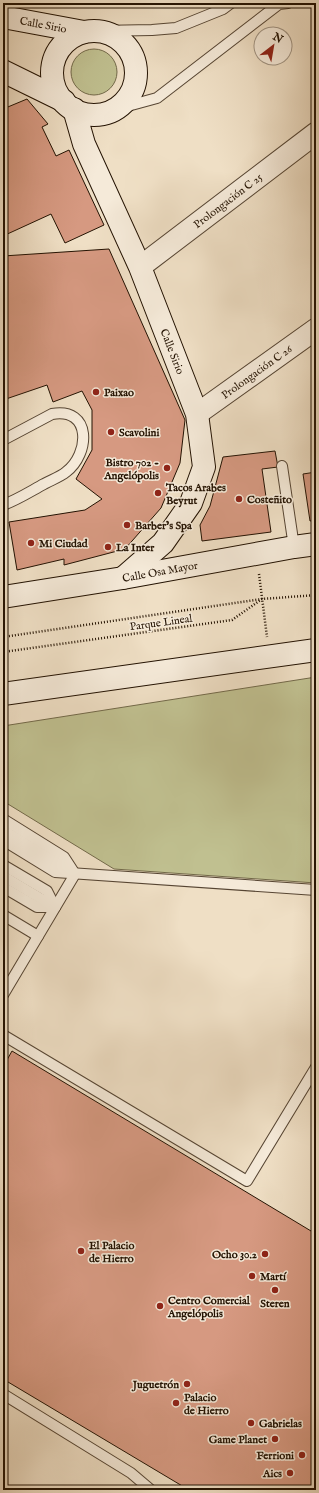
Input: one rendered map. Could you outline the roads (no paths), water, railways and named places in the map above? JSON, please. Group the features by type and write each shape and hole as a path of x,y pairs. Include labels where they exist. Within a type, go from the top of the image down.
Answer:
{"street":[{"name":"Calle Sirio","path":"3,17 91,32"},
{"path":"3,71 69,105 87,114 100,114 113,110 124,102 132,92 136,78 136,65 131,52 122,42 111,34 91,32 74,36 65,43 59,51 54,61 54,82 57,92 69,105"},
{"name":"Calle Sirio","path":"69,105 79,147 140,267 197,414 204,467 192,503 164,543 123,578"},
{"name":"Prolongación C 25","path":"140,267 316,133"},
{"name":"Prolongación C 26","path":"197,414 316,329"},
{"name":"Calle Osa Mayor","path":"3,597 123,578 316,544"},
{"path":"294,547 316,555"},
{"path":"8,691 270,658 312,649"}],"lane":[{"path":"91,32 176,28 223,9 231,3"},
{"path":"113,110 157,98 282,3"},
{"path":"3,440 52,414 59,413 73,416 80,423 83,432 82,448 77,459 66,472 3,505"},
{"path":"282,466 294,547"},
{"path":"3,819 64,857 75,874"},
{"path":"3,830 75,874"},
{"path":"3,840 55,872 316,890"},
{"path":"3,865 47,891 55,907"},
{"path":"3,995 75,874"},
{"path":"3,876 55,907"},
{"path":"3,887 37,908 55,907"},
{"path":"3,915 38,936"},
{"path":"3,1035 247,1181 316,1067"},
{"path":"3,1394 130,1473 151,1490"}],"place":[{"name":"Paixao","path":"96,392"},
{"name":"Scavolini","path":"111,432"},
{"name":"Bistro 702 - Angelópolis","path":"167,468"},
{"name":"Tacos Arabes Beyrut","path":"158,493"},
{"name":"Costeñito","path":"239,499"},
{"name":"Barber’s Spa","path":"127,525"},
{"name":"Mi Ciudad","path":"31,543"},
{"name":"La Inter","path":"108,547"},
{"name":"El Palacio de Hierro","path":"81,1251"},
{"name":"Ocho 30.2","path":"265,1254"},
{"name":"Martí","path":"252,1276"},
{"name":"Steren","path":"275,1290"},
{"name":"Centro Comercial Angelópolis","path":"160,1306"},
{"name":"Juguetrón","path":"187,1384"},
{"name":"Palacio de Hierro","path":"176,1403"},
{"name":"Gabrielas","path":"251,1423"},
{"name":"Game Planet","path":"275,1439"},
{"name":"Ferrioni","path":"302,1455"},
{"name":"Aics","path":"290,1473"}]}
